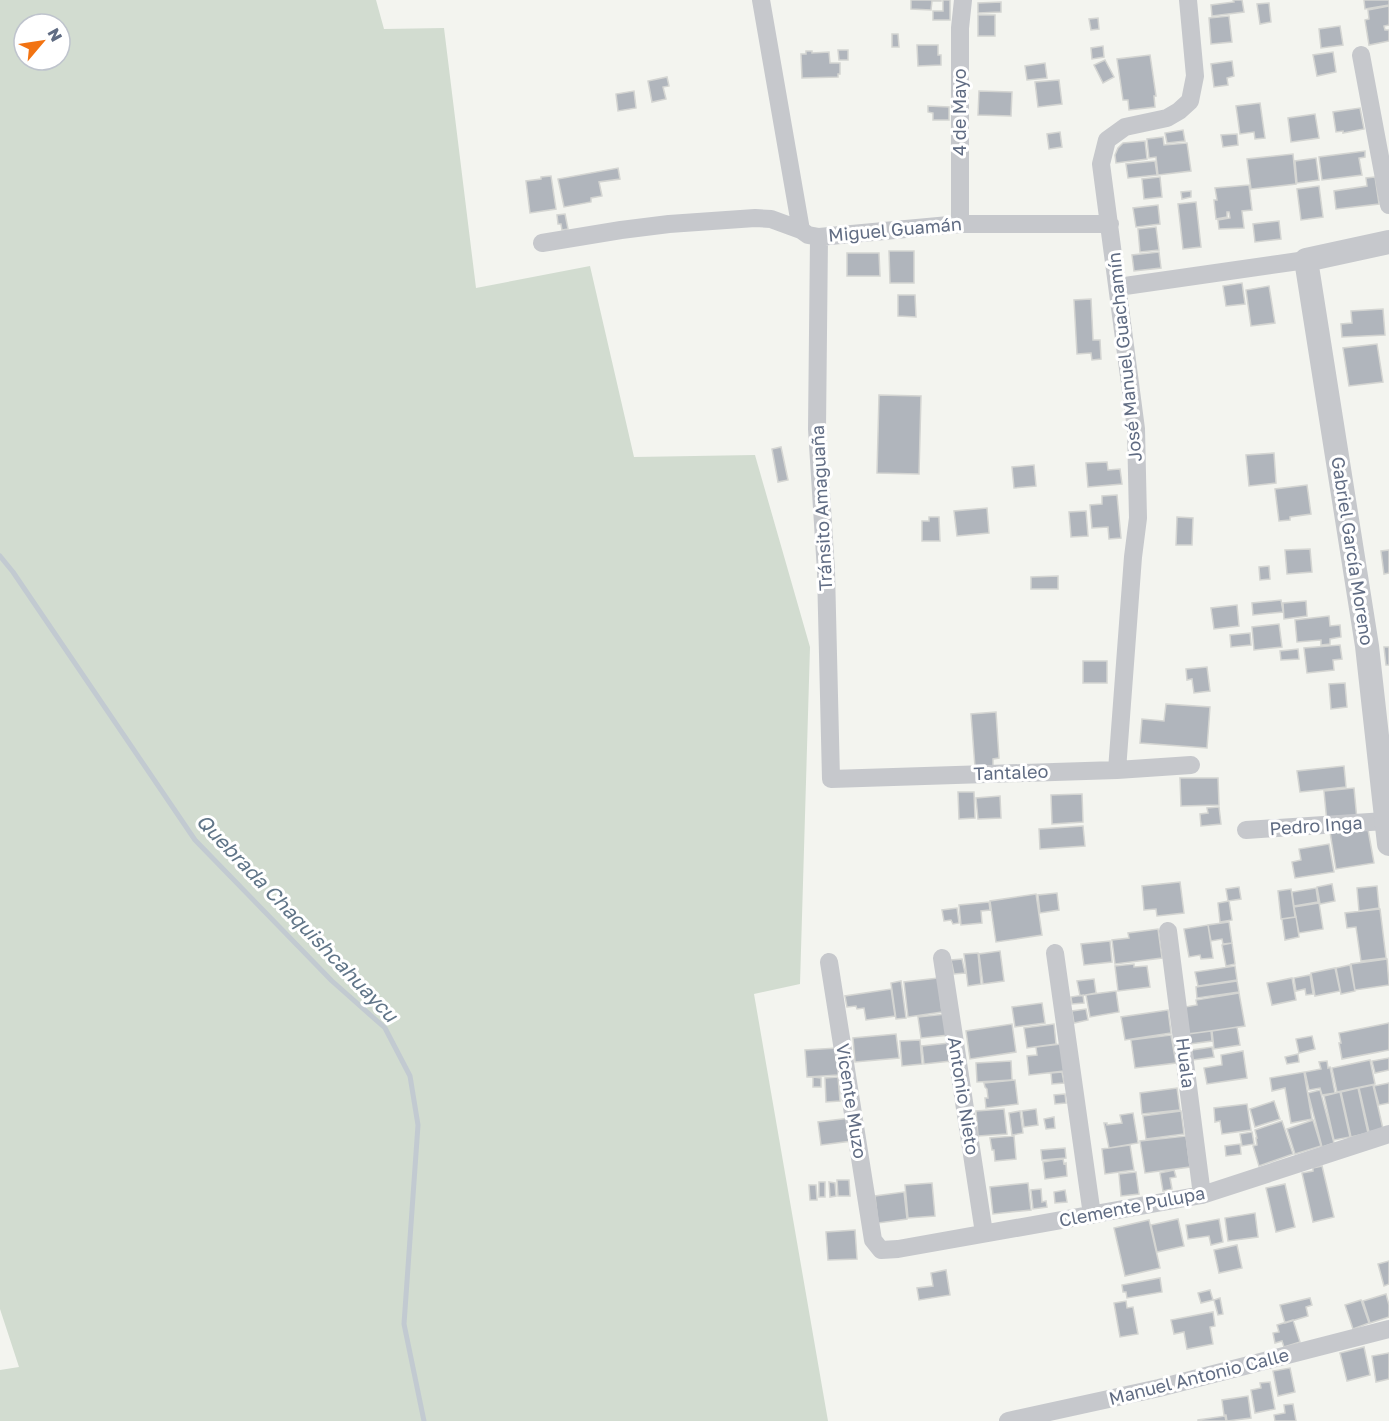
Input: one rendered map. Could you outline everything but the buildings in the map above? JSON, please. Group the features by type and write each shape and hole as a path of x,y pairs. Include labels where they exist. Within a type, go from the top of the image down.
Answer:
{"street":[{"path":"761,0 801,230"},
{"name":"4 de Mayo","path":"960,224 960,28 963,0"},
{"name":"José Manuel Guachamín","path":"1117,770 1138,518 1136,429 1101,164 1107,140 1125,127 1167,118 1190,101 1195,76 1188,0"},
{"path":"1361,55 1389,205"},
{"name":"Miguel Guamán","path":"542,243 640,228 755,218 771,219 801,230 808,235 819,237 960,224 1110,224"},
{"name":"Tránsito Amaguaña","path":"819,237 817,429 826,571 831,779"},
{"path":"1118,287 1306,260 1389,242"},
{"name":"Gabriel García Moreno","path":"1306,260 1367,646 1380,690 1388,829"},
{"name":"Tantaleo","path":"831,779 1117,770 1191,765"},
{"name":"Pedro Inga","path":"1246,830 1388,829"},
{"name":"Huala","path":"1168,931 1202,1195"},
{"path":"1055,953 1092,1215"},
{"name":"Antonio Nieto","path":"942,958 984,1233"},
{"name":"Vicente Muzo","path":"829,962 873,1239"},
{"name":"Clemente Pulupa","path":"873,1239 881,1251 897,1250 1202,1195 1389,1134"},
{"name":"Manuel Antonio Calle","path":"1008,1421 1159,1388 1389,1329"}],"shaded area":[{"path":"0,0 376,0 384,29 444,28 476,288 590,266 634,457 755,455 810,647 800,984 754,994 828,1421 0,1421 0,1370 19,1367 0,1309"}],"waterway":[{"name":"Quebrada Chaquishcahuaycu","path":"0,556 195,840 332,981 385,1028 410,1076 418,1125 404,1324 424,1421"}]}
